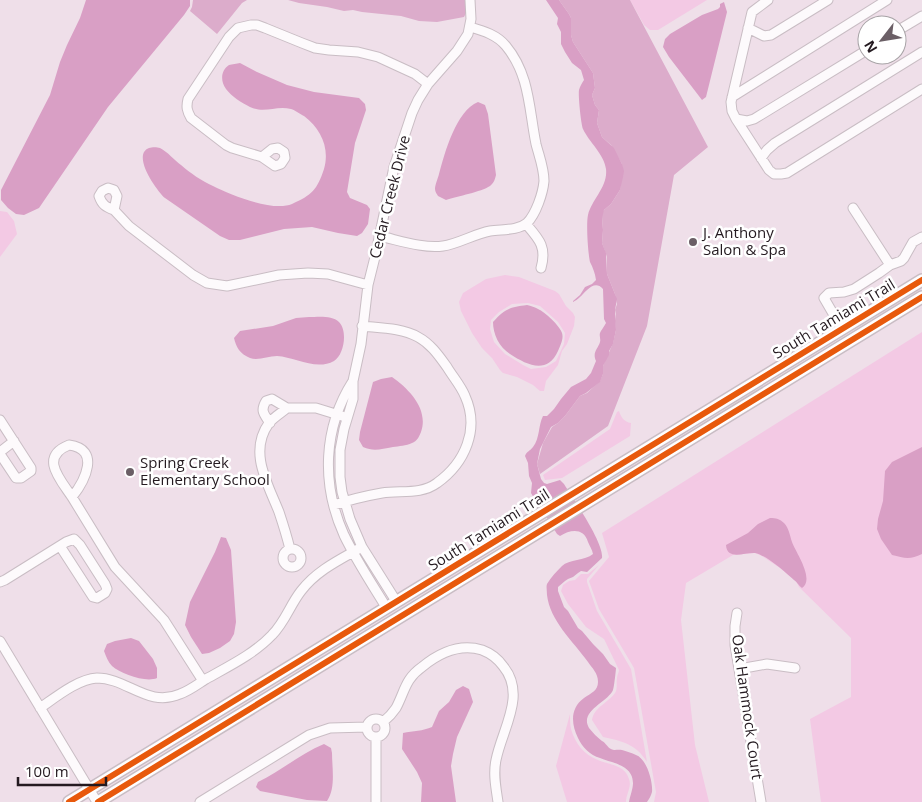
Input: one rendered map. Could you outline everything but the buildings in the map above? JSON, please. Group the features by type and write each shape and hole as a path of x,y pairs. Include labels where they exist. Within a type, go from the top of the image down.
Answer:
{"main road":[{"name":"South Tamiami Trail","path":"69,802 922,280"},
{"name":"South Tamiami Trail","path":"98,802 922,298"},
{"path":"619,483 658,450 734,403 737,393"},
{"path":"402,616 401,610 404,606 446,579 475,553"},
{"path":"301,678 339,644 383,619 390,612 391,604"}],"street":[{"name":"Cedar Creek Drive","path":"391,604 353,528 344,501 339,463 341,443 353,399 368,284 394,167 412,113 428,84 465,40 470,27 470,0"},
{"path":"768,0 752,12 730,106 736,120 769,170 774,174 787,173 922,89"},
{"path":"748,28 764,36 771,35 828,0"},
{"path":"732,96 887,0"},
{"path":"907,25 922,16"},
{"path":"262,157 239,151 226,145 191,118 186,106 229,37 238,28 258,25 315,48 371,55 415,74 428,84"},
{"path":"379,236 417,244 437,246 453,244 484,232 516,228 526,224 533,215 544,180 528,92 518,67 507,47 489,33 470,27"},
{"path":"761,158 775,143 922,52"},
{"path":"736,120 747,121 754,119 857,56"},
{"path":"854,208 890,265"},
{"path":"114,210 129,226 193,275 207,283 227,286 279,275 308,273 328,274 368,284"},
{"path":"526,224 542,246 543,261 541,268"},
{"path":"842,329 824,298 830,293 854,289 890,265 901,261 914,242 922,237"},
{"path":"334,505 344,501 383,493 414,491 435,485 458,463 466,449 469,436 470,416 465,396 432,348 419,338 405,332 362,326"},
{"name":"Cedar Creek Drive","path":"354,381 346,392 332,429 328,457 330,485 339,522 353,552 391,604"},
{"path":"270,423 263,413 262,406 266,401 272,399 287,408 316,408 347,418"},
{"path":"287,408 270,423 260,447 260,462 285,529 290,550"},
{"path":"0,420 14,442 30,468 30,473 21,478 16,478 0,453 14,442"},
{"path":"72,497 79,488 88,463 87,456 77,446 62,448 56,454 52,460 56,473 115,567 164,620 202,681"},
{"path":"0,582 5,580 60,546 72,539 78,542 106,584 107,589 105,593 98,598 93,597 60,546"},
{"path":"40,708 72,687 91,679 105,679 159,698 182,694 262,644 278,628 307,584 320,572 362,546"},
{"name":"Oak Hammock Court","path":"737,613 734,636 761,802"},
{"path":"0,642 98,802"},
{"path":"383,722 395,709 411,676 431,660 451,649 466,647 480,649 491,655 506,669 514,690 513,705 495,763 498,802"},
{"path":"739,669 766,664 796,668"},
{"path":"374,720 380,720 386,728 383,735 376,738 369,734 368,724 374,720"},
{"path":"200,802 309,735 330,728 368,727"},
{"path":"376,738 376,802"}],"shaded area":[{"path":"86,0 190,0 190,6 108,107 39,208 24,215 16,214 1,200 1,190 50,95 60,62"},
{"path":"193,0 247,0 242,3 217,34 190,11"},
{"path":"288,0 465,0 467,11 464,17 437,22 419,21 401,16 353,10 344,11"},
{"path":"546,0 559,0 571,18 573,42 593,73 595,88 592,95 595,105 599,110 597,123 602,137 614,148 624,171 620,190 611,204 604,210 602,218 602,243 606,253 607,274 617,299 615,310 616,330 613,344 603,366 600,382 580,396 565,416 551,427 540,449 537,464 544,483 547,484 560,480 564,484 587,521 601,551 602,558 587,572 581,571 568,579 558,587 558,591 564,607 578,628 610,664 616,668 613,690 591,712 587,722 589,728 611,749 622,750 640,757 649,771 652,788 652,793 647,802 629,802 633,788 630,772 626,768 590,753 576,733 573,716 576,706 595,690 598,685 598,679 596,673 557,622 549,604 547,584 565,564 593,554 586,537 580,532 568,532 560,536 557,534 531,493 532,483 525,456 535,443 543,416 547,416 554,409 571,387 586,379 591,373 596,361 595,353 600,342 600,333 606,323 604,319 603,289 600,286 590,287 573,302 585,287 596,280 589,258 587,219 590,209 605,182 606,169 602,158 582,126 579,93 584,80 581,70 572,63 561,44 561,32 557,24 558,18"},
{"path":"559,0 630,0 708,147 674,175 647,326 608,426 540,474 537,464 543,443 552,427 565,416 580,396 587,393 600,381 603,374 603,366 613,343 616,330 615,310 617,304 607,274 607,257 602,243 602,213 611,204 620,190 622,164 611,145 602,137 597,123 599,110 595,105 592,95 595,88 593,73 573,42 571,18"},
{"path":"630,0 707,0 658,30 650,30 644,25"},
{"path":"724,2 727,12 706,97 702,100 663,47 665,39 670,34 702,15 718,9 720,4"},
{"path":"240,63 287,85 314,92 359,98 365,104 366,110 355,143 347,192 350,198 367,205 370,209 368,224 362,233 357,236 312,227 284,229 240,240 229,240 220,236 165,198 157,188 147,173 143,158 144,152 152,147 163,150 188,171 209,184 241,198 263,204 284,206 292,204 309,195 316,187 326,161 325,146 319,133 310,121 293,110 286,108 255,109 231,94 223,83 222,76 226,67"},
{"path":"478,102 485,105 488,114 496,175 491,185 486,188 446,200 438,196 435,189 445,155 453,133 463,114"},
{"path":"0,211 7,212 14,221 17,234 0,257"},
{"path":"505,275 519,277 555,291 573,313 575,317 574,326 562,351 558,365 546,381 544,391 540,391 517,377 503,373 472,333 461,311 459,302 463,293 486,279","holes":["528,303 540,306 558,322 565,333 564,344 556,361 546,367 531,369 505,354 494,342 490,329 491,320 499,312 512,304"]},
{"path":"527,305 544,313 562,333 562,340 558,351 548,363 542,365 536,366 523,362 510,354 497,340 494,331 493,322 501,314 512,308"},
{"path":"296,318 333,318 342,326 344,343 340,354 334,361 320,365 277,356 253,359 241,352 237,347 234,338 240,331 273,326"},
{"path":"922,332 922,802 821,802 810,719 851,697 851,638 799,587 796,581 780,568 755,553 733,555 686,583 681,620 695,745 709,802 654,802 656,792 634,668 599,609 589,581 609,557 602,533"},
{"path":"392,377 405,387 416,400 422,415 423,424 421,432 417,440 407,445 378,450 367,449 363,447 359,440 373,382"},
{"path":"619,411 626,422 631,423 630,436 562,478 545,480 543,475 610,429"},
{"path":"922,447 922,554 910,558 900,557 892,555 881,539 877,529 883,501 885,471 892,462"},
{"path":"770,518 781,521 786,525 806,572 805,584 802,588 781,568 759,554 737,555 727,550 726,545"},
{"path":"221,537 226,538 231,550 236,622 234,634 230,641 220,648 202,654 185,625 190,602"},
{"path":"599,565 587,579 587,582 597,611 631,669 647,762 638,751 628,744 603,737 592,720 598,708 615,693 619,670 604,639 586,627 568,604 561,591 563,585 575,580 581,574 588,574"},
{"path":"131,638 139,641 153,659 157,668 157,678 147,679 127,675 109,663 104,651 107,644"},
{"path":"463,686 469,689 473,702 457,737 453,754 451,766 456,802 421,802 422,783 402,749 403,733 432,727 439,711 449,702 456,690"},
{"path":"570,714 571,729 581,748 593,758 621,768 627,774 630,785 626,802 567,802 556,766"},
{"path":"324,744 331,748 333,771 332,790 327,801 307,800 260,791 256,787 258,782"}],"cycle path":[{"path":"69,802 922,280"},
{"path":"98,802 922,297"}],"place":[{"name":"J. Anthony Salon & Spa","path":"693,242"},
{"name":"Spring Creek Elementary School","path":"130,472"}]}
